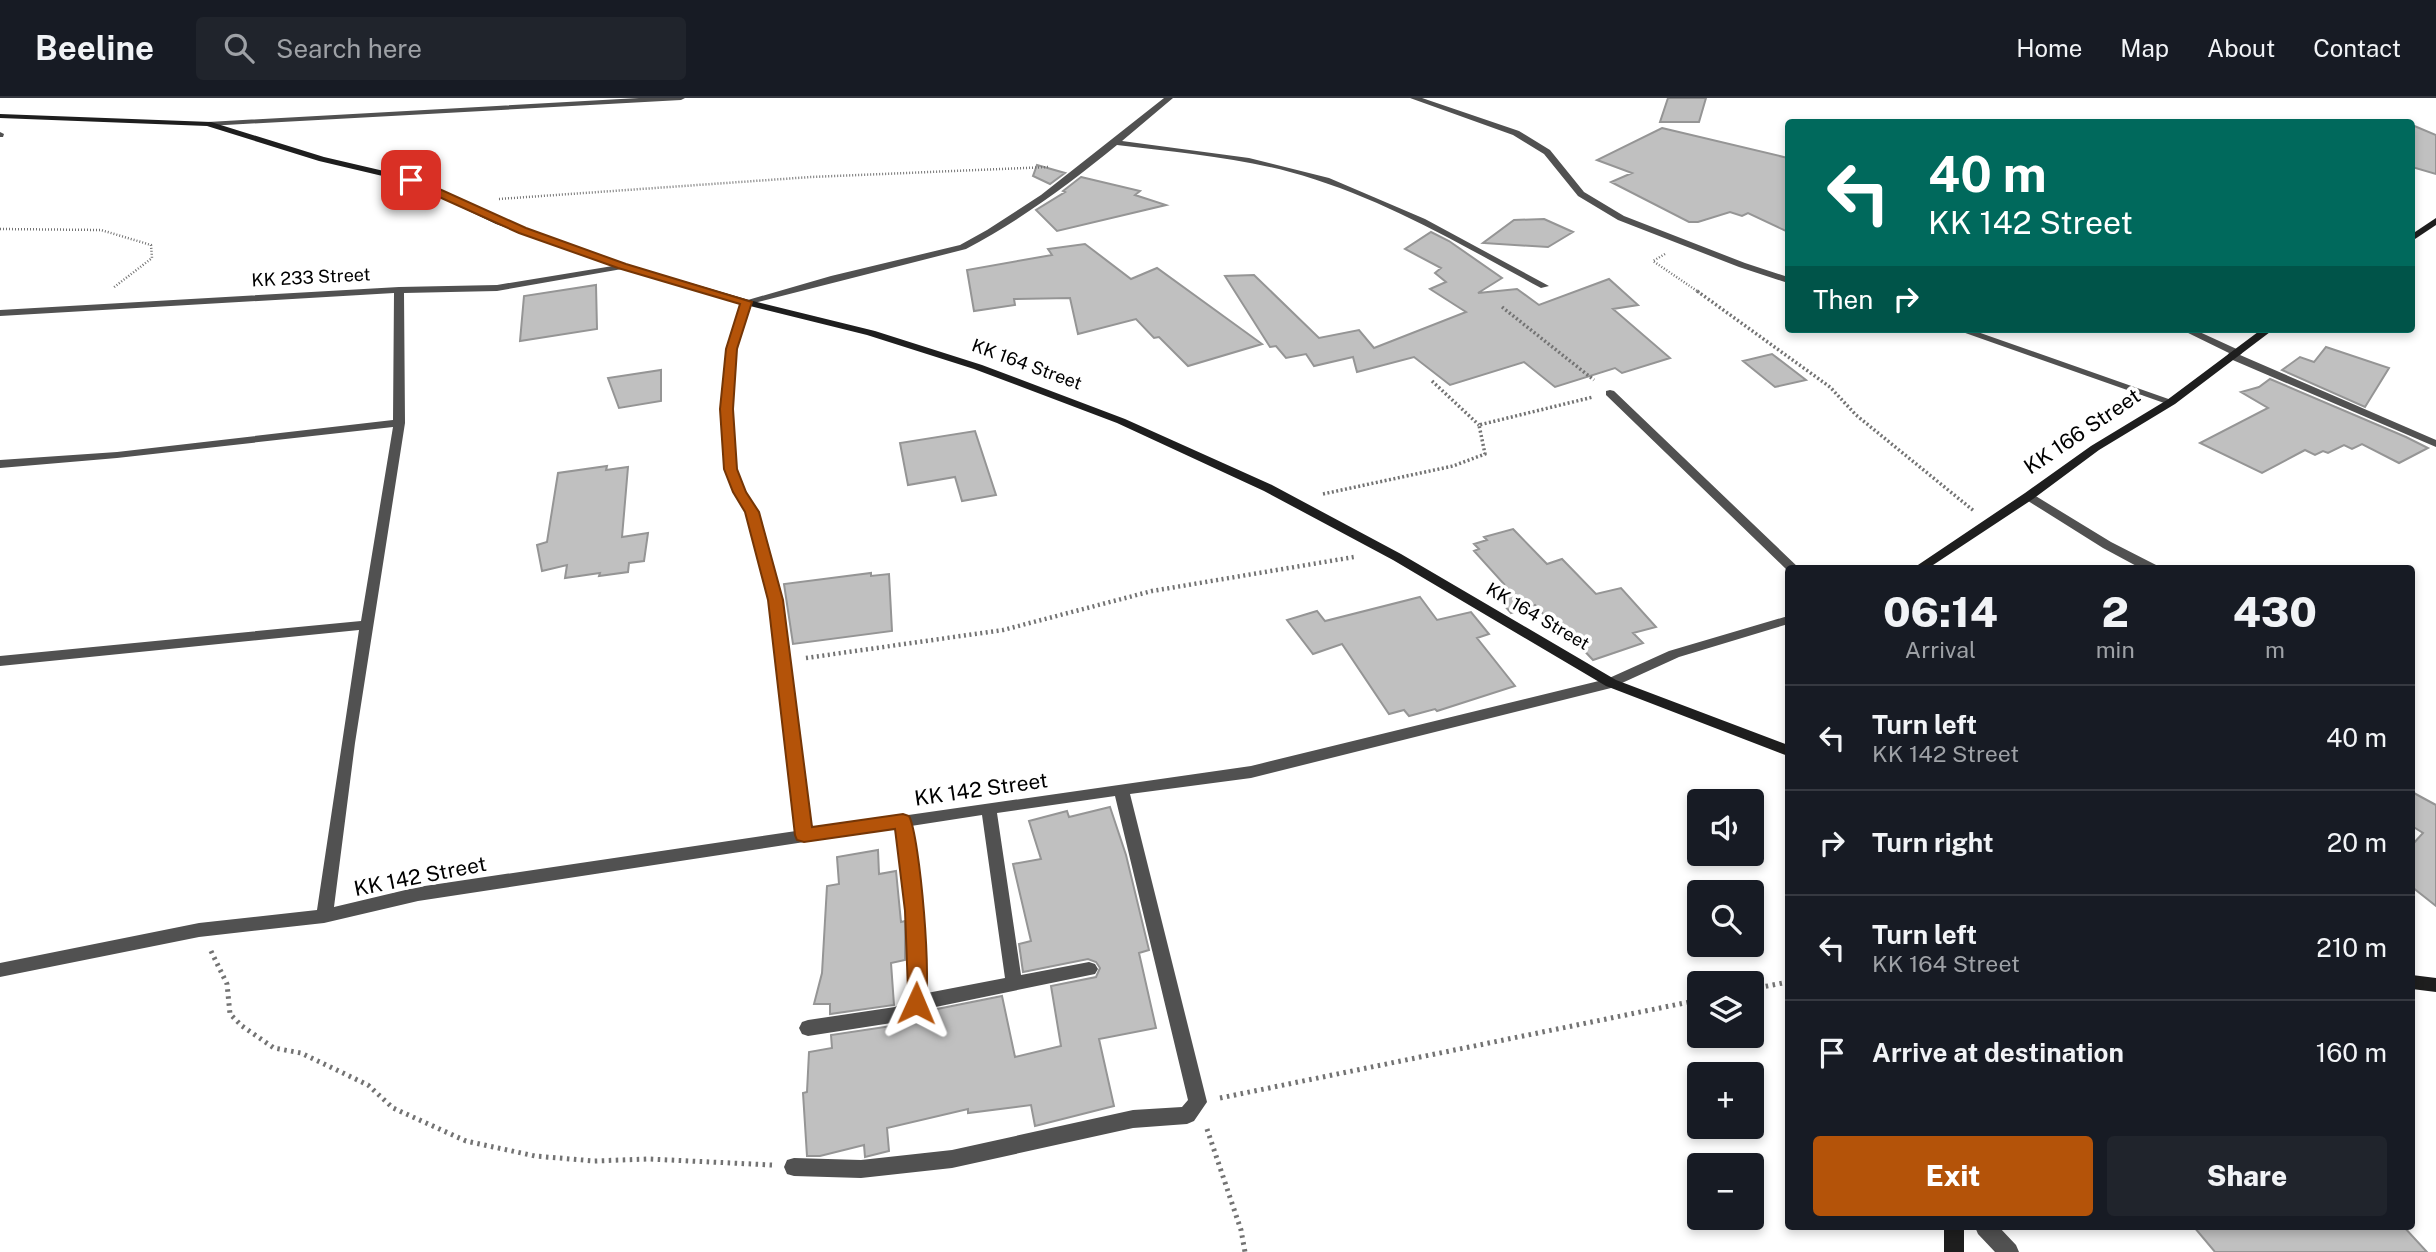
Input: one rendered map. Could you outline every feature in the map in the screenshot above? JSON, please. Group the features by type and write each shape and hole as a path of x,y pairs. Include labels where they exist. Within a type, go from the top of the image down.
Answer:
{"main road":[{"name":"KK 164 Street","path":"0,116 208,124 322,159 411,180 499,222 622,266 746,302 871,332 978,367 1121,421 1292,501 1386,551 1611,683 1785,750"},
{"path":"2415,237 2436,220"},
{"name":"KK 166 Street","path":"1924,565 2029,496 2095,447 2171,402 2263,333"},
{"path":"2415,982 2436,985"},
{"path":"1954,1230 1954,1252"}],"street":[{"path":"208,124 681,98"},
{"path":"804,835 776,600 759,531 752,512 739,492 731,469 727,409 732,349 746,302 963,247 983,237 1083,166 1169,98"},
{"path":"1414,98 1516,133 1547,152 1581,194 1621,218 1785,279"},
{"path":"1114,142 1259,163 1330,182 1433,227 1544,286"},
{"name":"KK 233 Street","path":"0,313 399,290 498,288 622,266"},
{"path":"324,916 398,423 399,290"},
{"path":"1971,333 2171,402"},
{"path":"2193,333 2436,444"},
{"path":"1610,393 1790,565"},
{"path":"0,464 117,455 398,423"},
{"path":"2029,496 2086,533 2146,565"},
{"name":"KK 142 Street","path":"0,970 199,930 324,916 418,894 989,807 1251,772 1611,683 1674,654 1785,621"},
{"path":"0,660 367,625"},
{"path":"794,1167 861,1169 952,1159 1133,1119 1187,1115 1198,1102 1122,790"},
{"path":"989,807 1014,984"},
{"path":"903,821 915,911 918,990 916,1003"},
{"path":"808,1028 898,1014 916,1003 1089,969"},
{"path":"2415,983 2436,992"},
{"path":"1988,1230 2009,1252"}],"path":[{"path":"460,202 811,177 1083,166"},
{"path":"0,229 101,230 151,245 152,258 85,308"},
{"path":"1688,243 1653,261 1724,309 1829,387 1856,415 1988,522"},
{"path":"1502,307 1610,393"},
{"path":"1292,501 1453,466 1485,454 1479,425 1432,381"},
{"path":"1479,425 1610,393"},
{"path":"783,662 1003,630 1152,591 1386,551"},
{"path":"199,930 227,984 230,1014 242,1026 274,1048 302,1053 368,1085 393,1108 466,1141 535,1156 594,1161 649,1159 794,1167"},
{"path":"1764,987 1785,983"},
{"path":"1245,1252 1241,1230 1198,1102 1687,1002"}],"building":[{"path":"1668,98 1706,98 1699,122 1660,122"},
{"path":"2415,126 2436,135 2436,174 2415,168"},
{"path":"1662,128 1785,157 1785,231 1748,213 1742,216 1730,212 1698,222 1689,222 1611,182 1632,173 1597,160"},
{"path":"1037,165 1065,173 1050,184 1033,176"},
{"path":"1081,177 1140,191 1135,195 1166,205 1057,231 1036,210 1065,192 1063,191"},
{"path":"1544,219 1573,232 1548,247 1483,243 1514,220"},
{"path":"1431,232 1449,241 1502,278 1478,293 1517,289 1539,305 1609,279 1638,305 1613,309 1670,358 1622,373 1615,368 1555,387 1524,362 1450,385 1414,357 1357,372 1353,357 1314,366 1306,354 1286,358 1276,346 1270,347 1225,276 1254,275 1319,338 1359,330 1374,348 1466,312 1430,289 1446,282 1435,273 1441,268 1405,249"},
{"path":"1085,244 1131,279 1157,268 1262,344 1188,366 1136,319 1078,334 1070,298 1014,299 1015,305 974,311 967,270 1052,255 1048,249"},
{"path":"596,285 597,329 520,341 524,296"},
{"path":"2326,347 2389,368 2365,407 2282,370 2300,357 2314,362"},
{"path":"1772,354 1806,380 1775,387 1743,361"},
{"path":"661,370 661,401 619,408 608,378"},
{"path":"2270,379 2428,448 2399,463 2362,444 2352,449 2344,445 2328,453 2323,451 2315,455 2305,450 2262,473 2200,443 2268,408 2241,392 2259,387"},
{"path":"975,431 996,495 962,501 955,477 908,485 900,443"},
{"path":"607,466 606,470 628,467 622,537 648,533 644,561 629,563 628,572 599,576 600,573 565,578 567,565 542,571 537,545 547,542 558,473"},
{"path":"1513,529 1547,564 1562,559 1596,594 1621,588 1656,627 1633,633 1643,643 1593,660 1561,626 1556,628 1535,605 1511,613 1490,589 1504,584 1474,551 1479,549 1474,544 1487,540 1484,537"},
{"path":"871,573 871,576 889,574 892,631 793,644 784,584"},
{"path":"1420,597 1437,620 1471,612 1489,634 1477,638 1515,686 1437,711 1435,709 1409,716 1404,710 1389,714 1342,644 1313,654 1287,620 1317,611 1325,621"},
{"path":"2415,794 2436,805 2436,906 2415,889 2415,842 2423,833 2415,828"},
{"path":"1110,807 1126,855 1149,950 1139,953 1156,1028 1099,1039 1114,1106 1035,1126 1031,1105 968,1113 968,1109 887,1128 889,1151 865,1157 864,1145 820,1156 807,1156 803,1093 807,1092 809,1052 832,1048 831,1035 898,1025 922,1012 1002,996 1015,1057 1061,1046 1051,986 1096,977 1100,968 1096,962 1088,959 1023,972 1019,944 1031,941 1013,864 1041,859 1029,821 1067,811 1069,817"},
{"path":"878,850 879,874 896,871 901,922 905,921 905,960 891,963 894,1005 830,1014 830,1004 814,1004 822,973 827,886 839,884 837,857"},
{"path":"2197,1230 2407,1230 2427,1252 2215,1252"}],"route":[{"path":"411,180 499,222 622,266 746,302 732,349 727,409 731,469 739,492 752,512 759,531 776,600 804,835 903,821 915,911 918,990 916,1003"}]}
